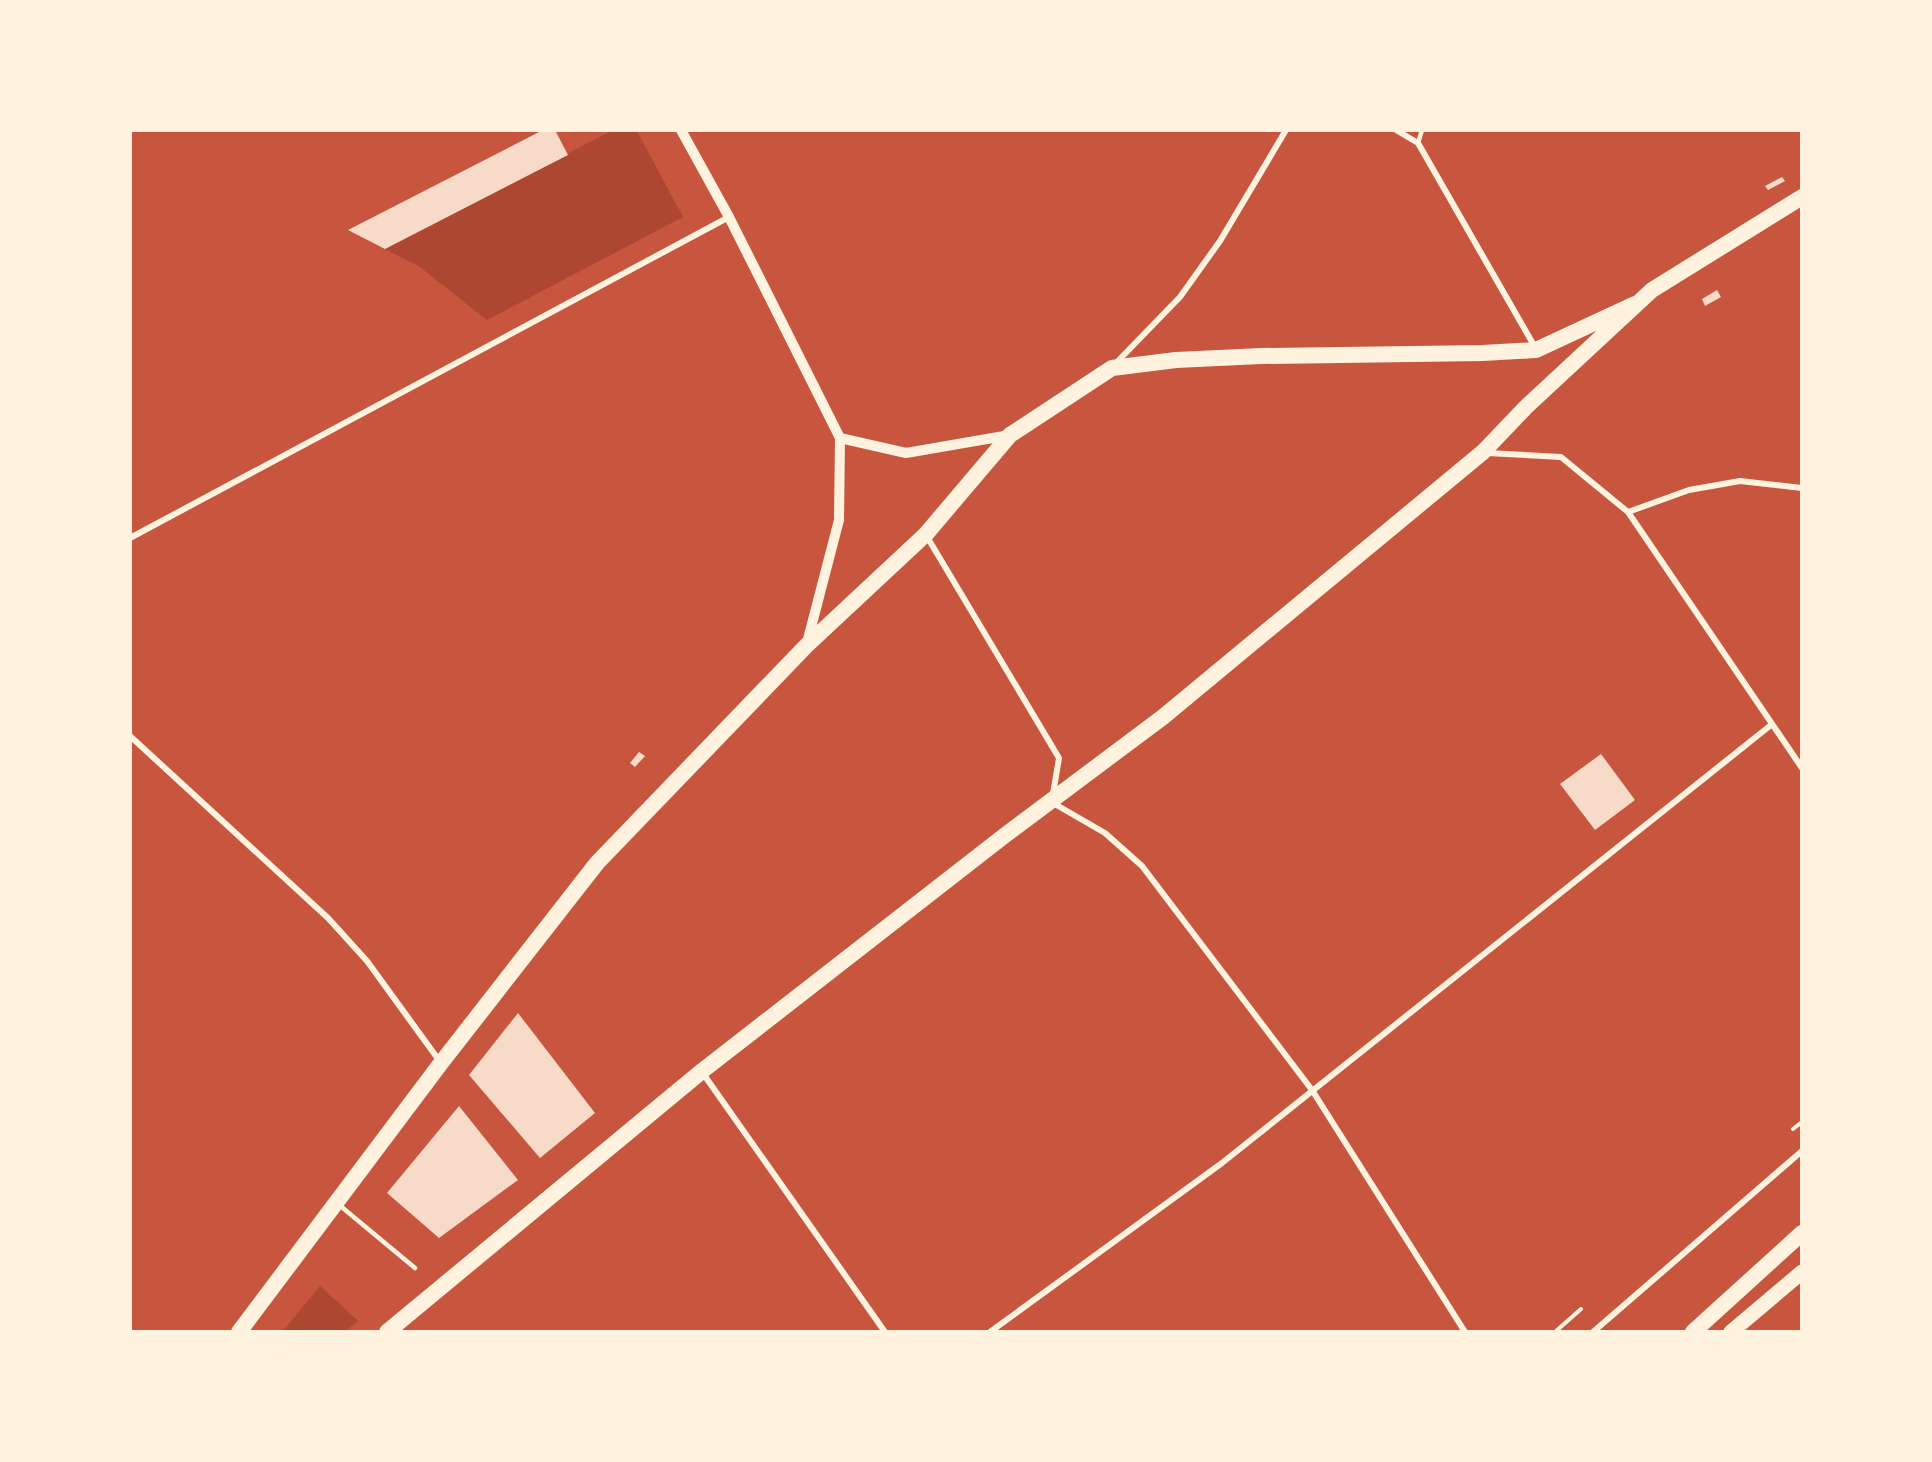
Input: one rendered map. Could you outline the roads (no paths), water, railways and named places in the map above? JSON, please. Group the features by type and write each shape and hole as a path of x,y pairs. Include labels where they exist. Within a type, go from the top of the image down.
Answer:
{"highway":[{"path":"387,1332 702,1071 1004,836 1163,717 1483,452 1526,407 1652,290 1802,197"},
{"path":"239,1332 441,1063 597,863 806,646 926,534 1010,435 1112,368 1176,360 1536,350 1635,304"},
{"path":"1694,1332 1802,1233"}],"main road":[{"path":"1731,1332 1802,1272"}],"street":[{"path":"681,130 729,217 840,438 839,520 806,646"},
{"path":"1112,368 1180,297 1220,241 1286,130"},
{"path":"1396,130 1418,143 1536,350"},
{"path":"130,538 729,217"},
{"path":"840,438 906,453 1010,435"},
{"path":"1483,452 1561,457 1628,512 1802,768"},
{"path":"1628,512 1689,490 1740,481 1802,488"},
{"path":"926,534 1059,758 1052,802 1105,833 1142,866 1312,1090 1465,1332"},
{"path":"990,1332 1222,1163 1771,725"},
{"path":"130,736 328,918 367,961 441,1063"},
{"path":"702,1071 885,1332"},
{"path":"1593,1332 1802,1150"}],"lane":[{"path":"1418,143 1422,130"},
{"path":"335,1202 415,1268"}]}
